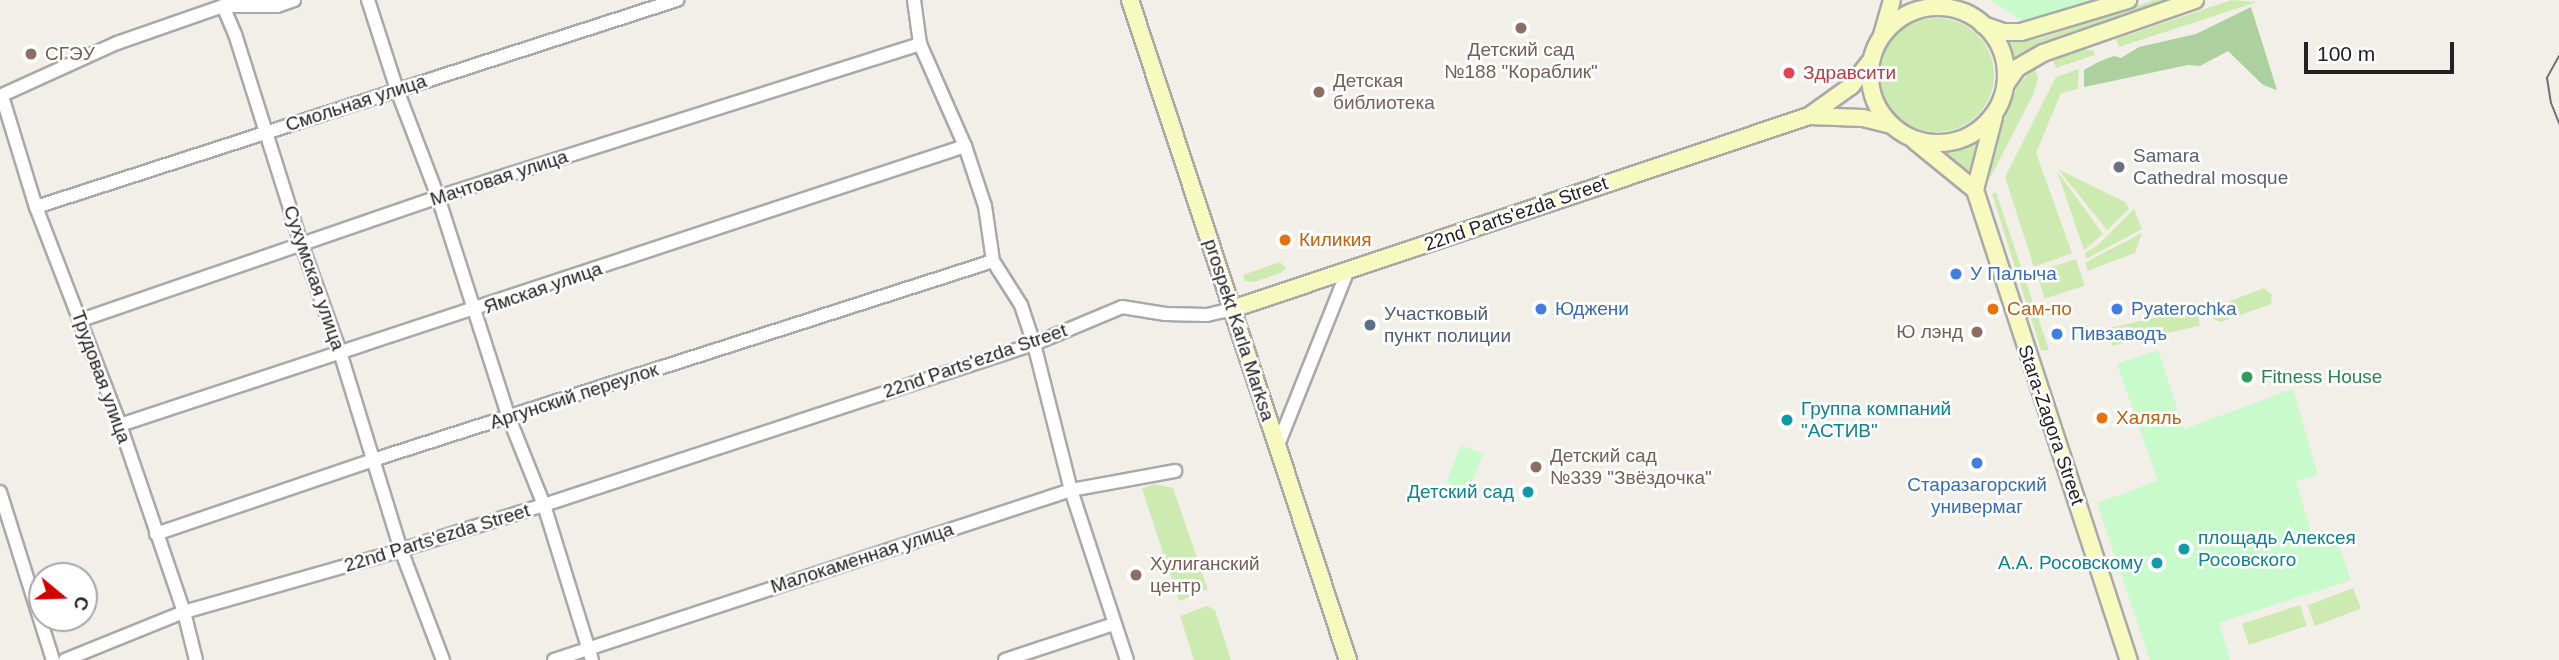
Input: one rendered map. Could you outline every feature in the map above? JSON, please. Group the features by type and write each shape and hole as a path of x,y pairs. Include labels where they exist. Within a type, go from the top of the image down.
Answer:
{"street":[{"path":"1,96 117,43 223,6 277,6 294,0"},
{"path":"368,0 397,90 438,197 509,418 544,505 590,654"},
{"name":"Смольная улица","path":"36,207 677,0"},
{"path":"914,0 920,44 965,146 985,206 993,261 1021,305 1034,344 1071,490 1127,660"},
{"name":"prospekt Karla Marksa","path":"1130,0 1349,660"},
{"path":"1809,116 1851,86 1871,60 1882,35 1892,0"},
{"path":"1882,35 1902,17 1923,8 1950,4 1983,25 2003,32 2021,32 2128,0"},
{"path":"1871,60 1870,80 1877,106 1891,125 1910,137 1975,190 1994,117 2006,84 2017,68 2043,53 2195,0"},
{"name":"Сухумская улица","path":"223,6 235,34 300,243 340,352 401,550 443,660"},
{"path":"1983,25 1998,44 2005,64 2006,84"},
{"name":"Мачтовая улица","path":"81,320 438,197 920,44"},
{"name":"Трудовая улица","path":"1,96 36,207 120,425 184,612 196,660"},
{"name":"22nd Parts'ezda Street","path":"65,660 184,612 401,550 544,505 1034,344 1122,307 1165,314 1208,315 1232,309 1809,116 1863,118 1891,125"},
{"path":"1910,137 1934,142 1958,140 1977,132 1994,117"},
{"name":"Ямская улица","path":"120,425 474,311 965,146"},
{"name":"Stara-Zagora Street","path":"1975,190 2129,660"},
{"name":"Аргунский переулок","path":"156,534 373,460 993,261"},
{"path":"1278,445 1348,270"},
{"name":"Малокаменная улица","path":"554,660 590,654 1071,490 1175,471"},
{"path":"0,492 53,660"},
{"path":"1005,660 1114,624"}],"green space":[{"path":"1991,0 2100,0 2024,22"},
{"path":"2154,0 2172,0 2039,46 2013,63 2007,41 2038,39"},
{"path":"2231,0 2257,2 2119,47 2116,39"},
{"path":"2251,7 2277,90 2263,85 2228,51 2200,66 2188,65 2084,87 2084,70 2098,62 2114,56 2121,58 2139,47 2196,34"},
{"path":"1937,18 1959,22 1978,34 1990,53 1994,75 1990,97 1978,116 1959,128 1937,132 1915,128 1896,116 1884,97 1880,75 1884,53 1896,34 1915,22"},
{"path":"2082,50 2093,50 2095,55 2056,68 2052,59"},
{"path":"2035,67 2038,79 2033,95 1989,180 1995,144 2013,97 2019,84"},
{"path":"2079,69 2078,89 2061,93 2036,153 2072,253 2034,267 2005,177 2056,77"},
{"path":"1979,141 1972,164 1971,181 1942,154"},
{"path":"2058,169 2125,202 2129,209 2107,230"},
{"path":"2057,171 2103,234 2084,250"},
{"path":"1996,192 2049,350 2041,350 1992,194"},
{"path":"2134,209 2142,229 2086,259 2085,253 2098,245"},
{"path":"2142,233 2135,253 2087,271 2086,262"},
{"path":"2076,259 2085,286 2045,299 2036,272"},
{"path":"1280,262 1286,268 1283,272 1254,282 1245,281 1243,275"},
{"path":"2264,288 2272,295 2271,304 2221,322 2213,319 2209,309"},
{"path":"2196,308 2200,326 2112,346 2108,328"},
{"name":"площадь Алексея Росовского","path":"2158,350 2184,429 2293,389 2318,475 2296,481 2315,546 2337,540 2351,580 2219,623 2230,660 2150,660 2097,503 2158,481 2117,364"},
{"path":"1461,445 1483,454 1468,491 1446,482"},
{"path":"1154,484 1173,488 1208,590 1192,592 1193,596 1179,601 1142,489"},
{"path":"2353,588 2361,609 2315,626 2307,606"},
{"path":"2300,605 2307,626 2249,645 2242,624"},
{"path":"1207,606 1215,610 1231,660 1194,660 1180,616"}],"tram line":[{"path":"2559,56 2547,78 2551,103 2559,123"}],"place":[{"name":"Детский сад №188 \"Кораблик\"","path":"1521,28"},
{"name":"СГЭУ","path":"31,54"},
{"name":"Здравсити","path":"1789,73"},
{"name":"Детская библиотека","path":"1319,92"},
{"name":"Samara Cathedral mosque","path":"2119,167"},
{"name":"Киликия","path":"1285,240"},
{"name":"У Палыча","path":"1956,274"},
{"name":"Юджени","path":"1541,309"},
{"name":"Сам-по","path":"1993,309"},
{"name":"Pyaterochka","path":"2117,309"},
{"name":"Участковый пункт полиции","path":"1370,325"},
{"name":"Ю лэнд","path":"1977,332"},
{"name":"Пивзаводъ","path":"2057,334"},
{"name":"Fitness House","path":"2247,377"},
{"name":"Халяль","path":"2102,418"},
{"name":"Группа компаний \"АСТИВ\"","path":"1787,420"},
{"name":"Старазагорский универмаг","path":"1977,463"},
{"name":"Детский сад №339 \"Звёздочка\"","path":"1536,467"},
{"name":"Детский сад","path":"1528,492"},
{"name":"площадь Алексея Росовского","path":"2184,549"},
{"name":"А.А. Росовскому","path":"2157,563"},
{"name":"Хулиганский центр","path":"1136,575"}]}
